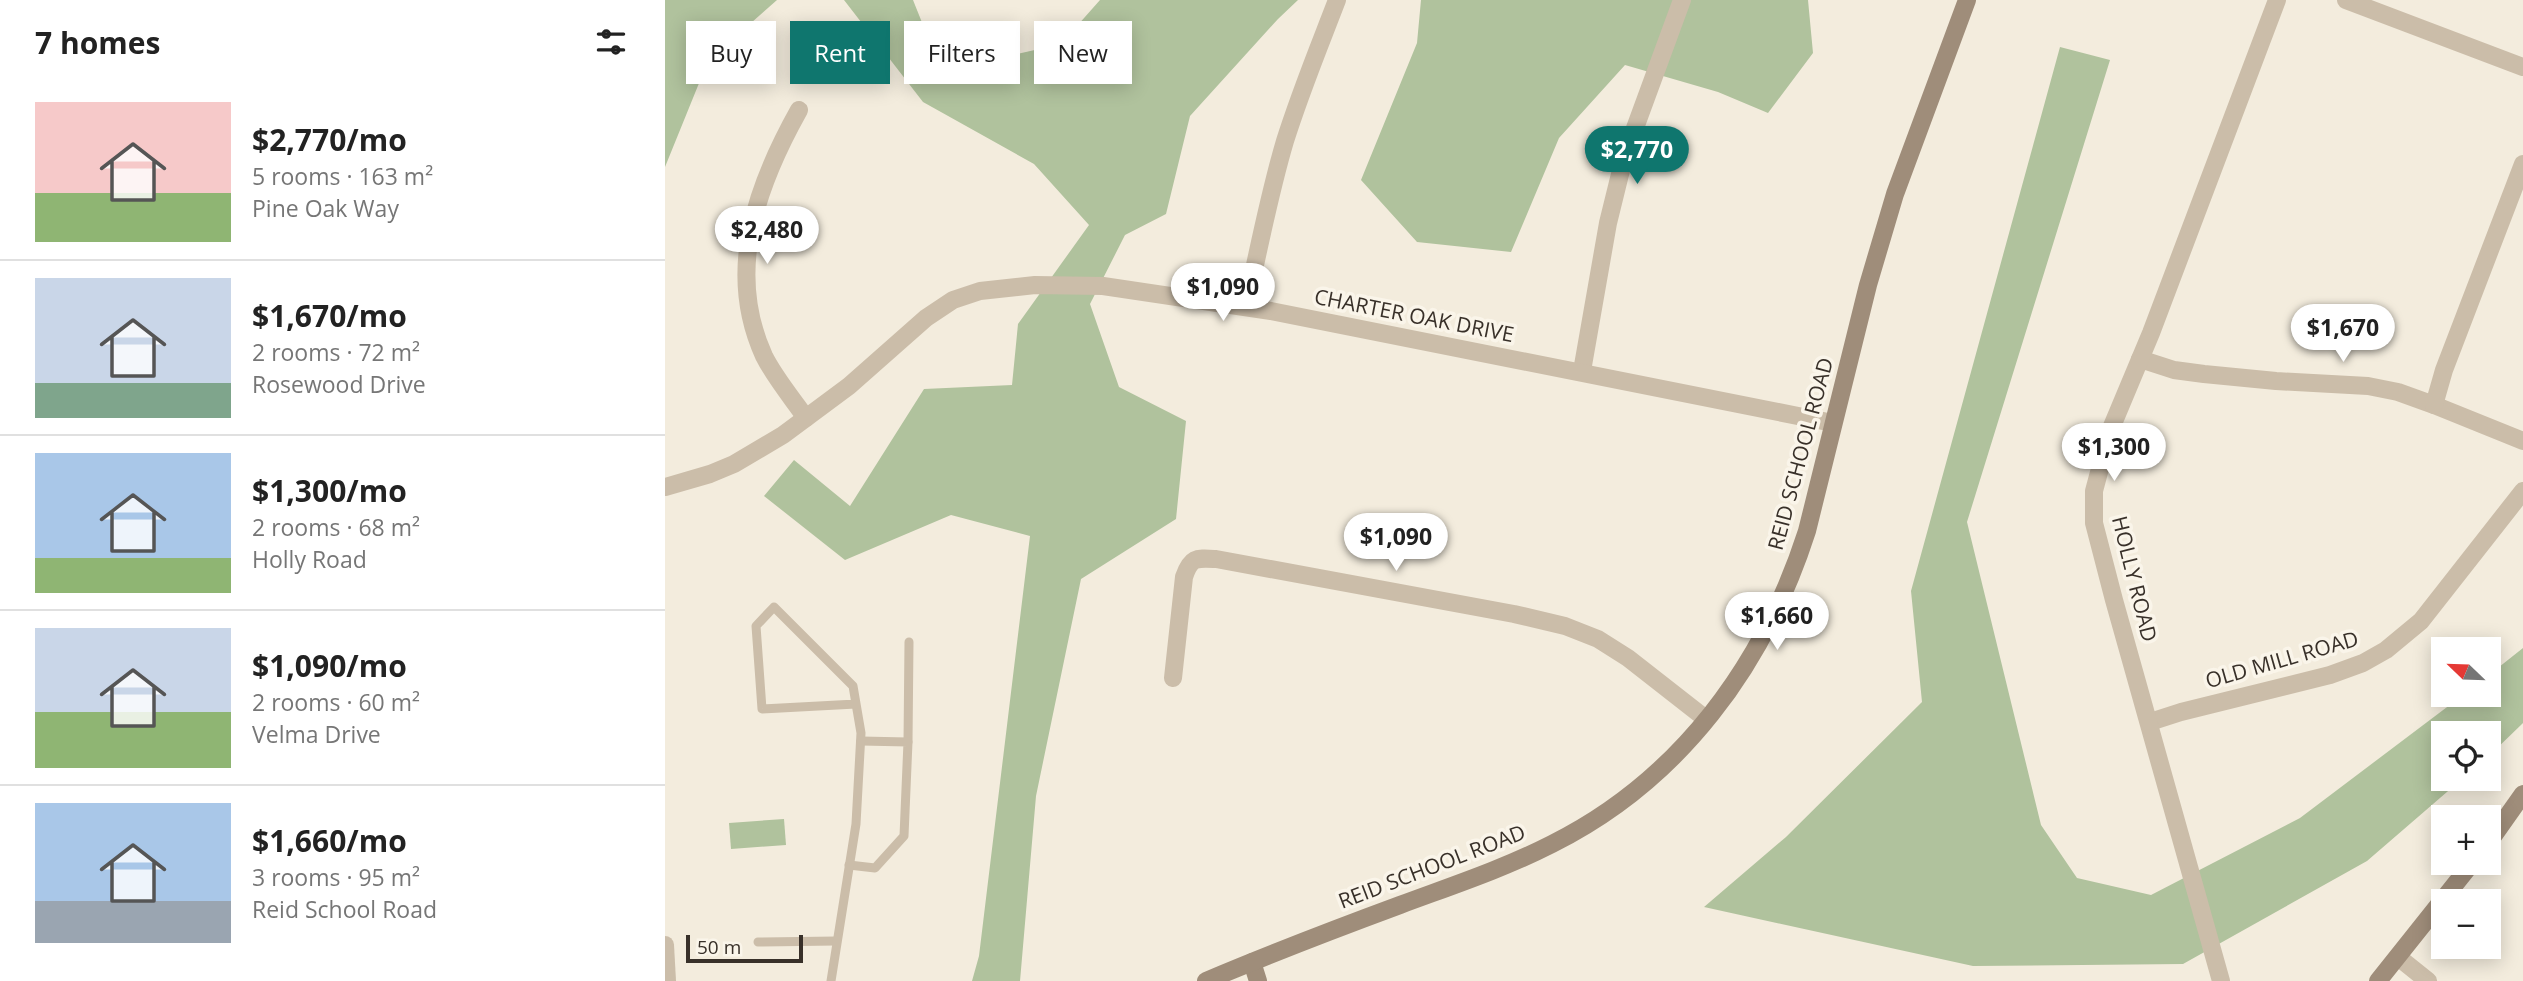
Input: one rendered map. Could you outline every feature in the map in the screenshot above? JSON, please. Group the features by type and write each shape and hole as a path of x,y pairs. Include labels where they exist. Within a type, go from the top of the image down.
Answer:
{"street":[{"path":"1246,307 1266,212 1285,141 1305,80 1337,0"},
{"path":"1582,371 1608,223 1624,158 1682,0"},
{"name":"REID SCHOOL ROAD","path":"1206,981 1499,868 1554,843 1598,817 1637,788 1683,747 1706,719 1747,666 1784,597 1807,531 1868,285 1895,194 1967,0"},
{"name":"HOLLY ROAD","path":"2221,981 2114,600 2094,523 2093,506 2096,478 2110,431 2277,0"},
{"path":"2346,0 2523,67"},
{"path":"799,110 757,200 750,235 748,283 753,323 761,349 806,418"},
{"path":"2434,405 2444,370 2523,164"},
{"name":"CHARTER OAK DRIVE","path":"665,487 699,478 754,453 849,386 935,312 954,300 980,291 1035,285 1103,286 1246,307 1582,371 1833,423"},
{"path":"2140,359 2174,370 2204,374 2368,386 2434,405 2523,441"},
{"name":"OLD MILL ROAD","path":"2150,722 2330,674 2363,663 2386,650 2421,621 2523,491"},
{"path":"1173,678 1184,577 1189,564 1194,560 1216,559 1514,614 1565,626 1598,639 1629,658 1706,719"},
{"path":"2501,825 2523,794"},
{"path":"2378,981 2463,875"},
{"path":"665,945 667,981"},
{"path":"2398,957 2428,981"},
{"path":"1252,962 1258,981"}],"lane":[{"path":"831,981 856,824 861,741 856,704 853,686 774,607 756,626 762,709 856,704"},
{"path":"849,865 874,868 904,836 909,642"},
{"path":"861,741 908,742"},
{"path":"758,942 836,942"}],"green space":[{"path":"665,0 777,0 753,21 686,21 686,84 699,84 665,167"},
{"path":"844,0 913,0 921,21 904,21 904,77 890,59 890,21 860,21"},
{"path":"1100,0 1298,0 1190,116 1166,214 1125,235 1090,304 1119,387 1186,421 1176,519 1081,579 1036,796 1020,981 972,981 979,956 1030,536 951,515 845,560 764,496 794,460 850,506 924,389 1012,385 1018,324 1089,225 1034,164 923,102 909,84 1020,84 1020,53 1034,50 1034,84 1132,84 1132,21 1081,21"},
{"path":"1421,0 1808,0 1813,53 1768,113 1718,92 1625,65 1559,138 1511,252 1417,242 1361,180 1417,43"},
{"path":"2060,47 2110,60 1967,522 2041,825 2077,878 2151,895 2300,818 2447,707 2501,707 2501,665 2523,648 2523,723 2501,744 2501,721 2431,721 2431,791 2448,791 2367,861 2183,964 1973,966 1704,907 1786,837 1922,702 1911,591"},
{"path":"784,819 786,845 731,849 729,823"}]}
